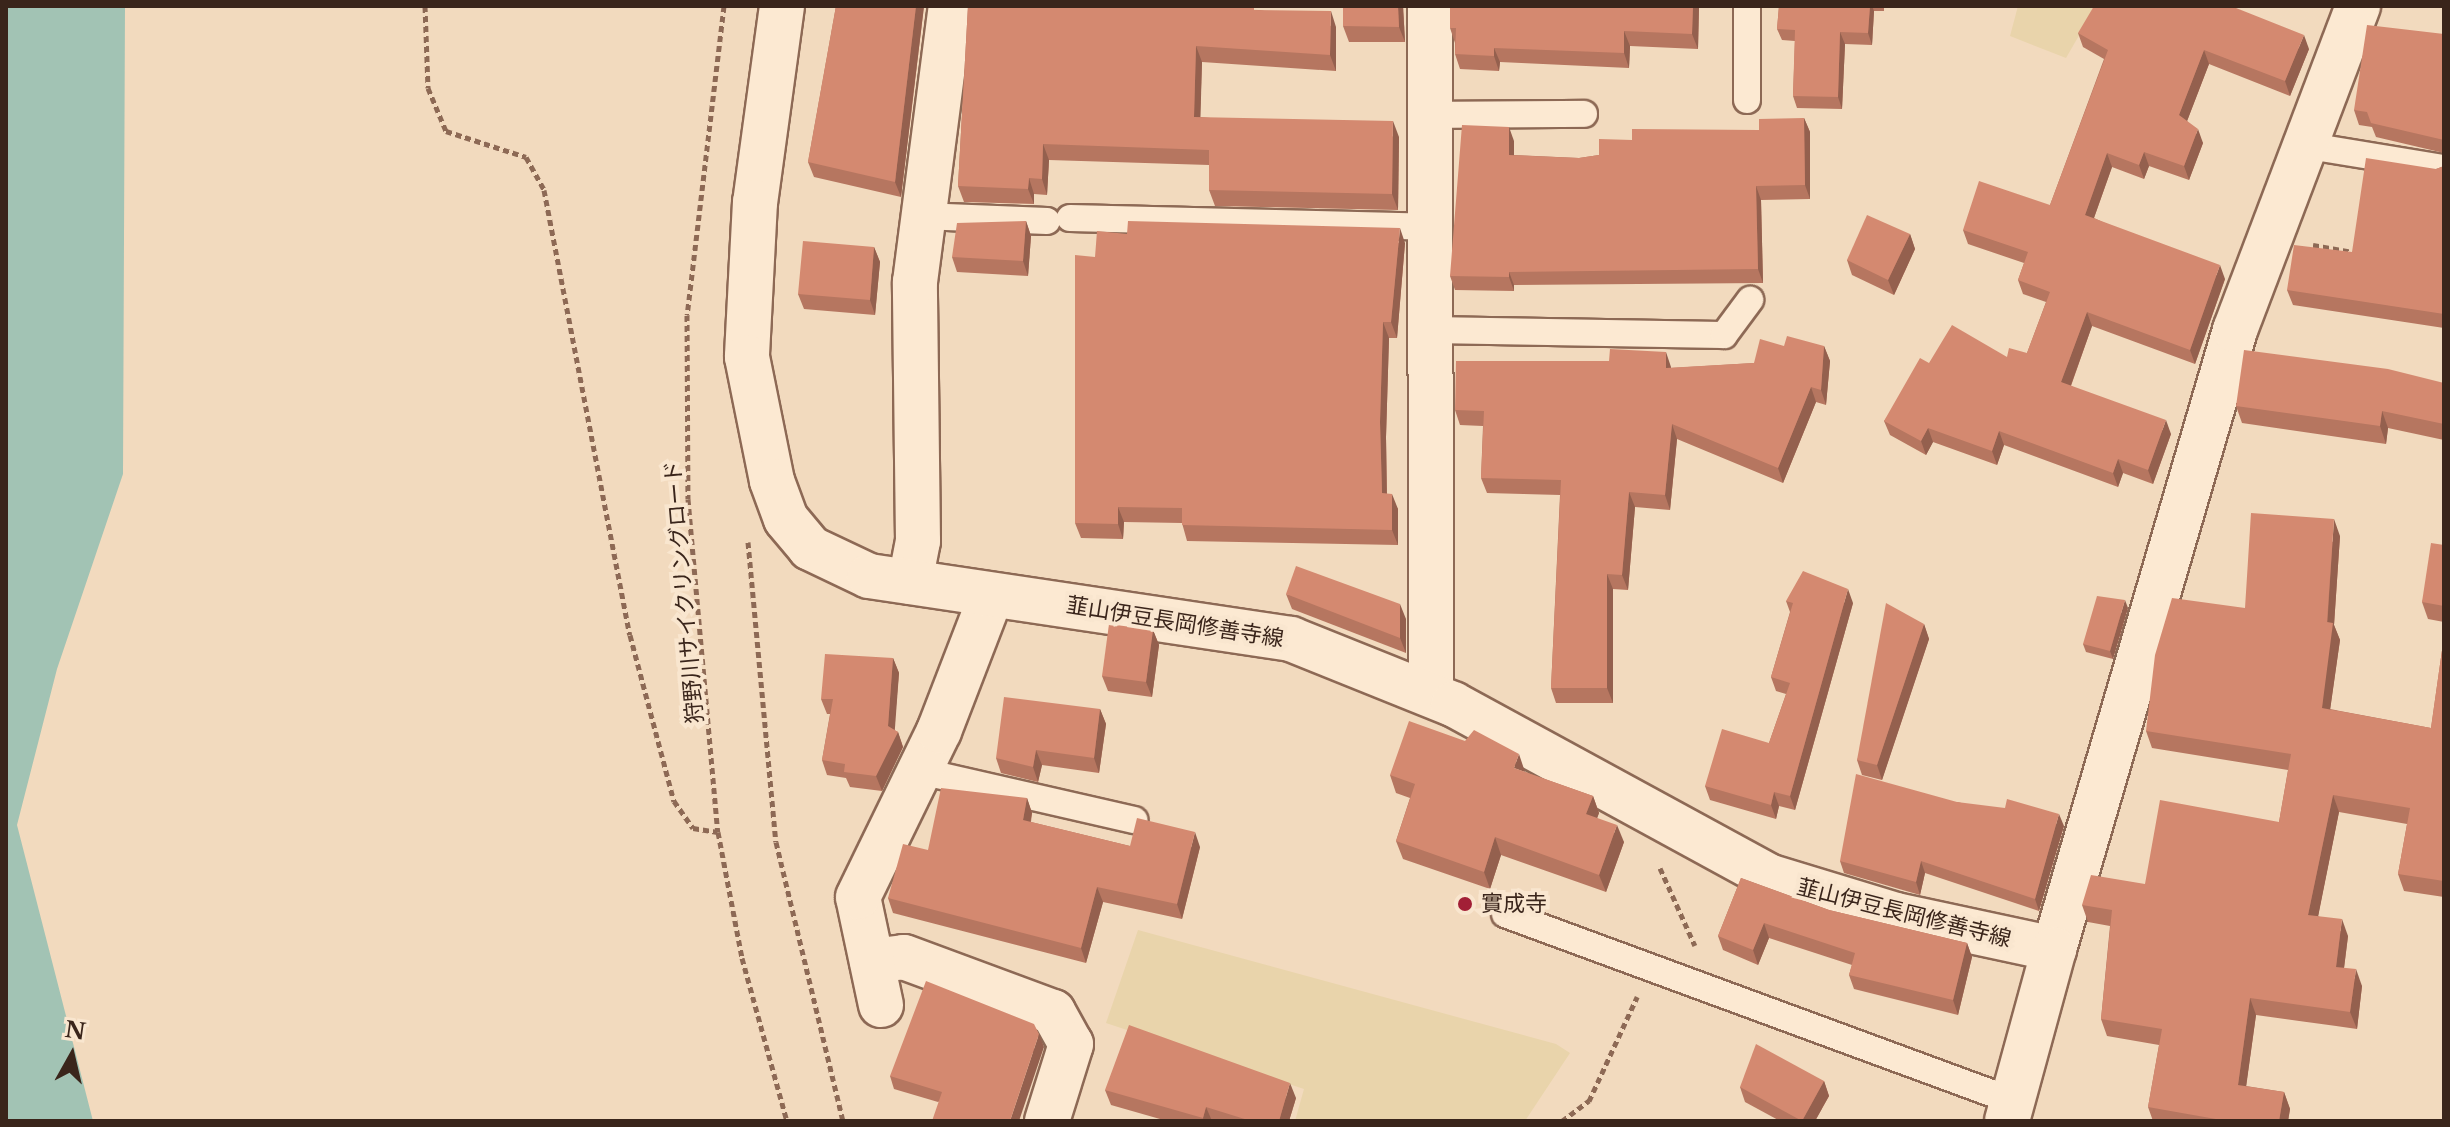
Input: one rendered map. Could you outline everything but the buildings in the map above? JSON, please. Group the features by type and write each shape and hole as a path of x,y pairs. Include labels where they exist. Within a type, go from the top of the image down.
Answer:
{"street":[{"name":"韮山伊豆長岡修善寺線","path":"782,6 747,311 761,435 786,519 810,548 869,576 1291,639 1431,694 1808,892 2054,949"},
{"path":"910,582 918,541 915,282 921,216 951,6"},
{"path":"1430,6 1431,694"},
{"path":"2010,1111 2054,949 2235,330 2358,6"},
{"path":"881,1005 858,897 920,771 987,621 991,596"},
{"path":"872,961 904,957 1053,1012 1071,1044 1047,1121"}],"lane":[{"path":"1747,6 1747,100"},
{"path":"1430,115 1584,114"},
{"path":"2303,145 2444,168"},
{"path":"921,216 1430,227"},
{"path":"1430,330 1724,335 1750,300"},
{"path":"920,771 1134,820"},
{"path":"1505,914 1715,991 2010,1111"}],"path":[{"path":"425,6 428,88 446,131 526,157 544,190 630,635 674,801 693,828 718,832"},
{"name":"狩野川サイクリングロード","path":"724,6 687,315 688,499 718,832 742,958 787,1121"},
{"path":"2269,238 2371,255"},
{"path":"747,525 776,842 843,1121"},
{"path":"1629,799 1715,991"},
{"path":"1562,1121 1589,1101 1650,967"}],"shaded area":[{"path":"6,6 125,6 123,474 57,669 17,825 93,1121 6,1121"},
{"path":"2018,6 2096,6 2066,58 2010,36"},
{"path":"1138,930 1556,1044 1570,1053 1525,1121 1295,1121 1304,1089 1106,1023"}],"place":[{"name":"實成寺","path":"1465,904"}]}
